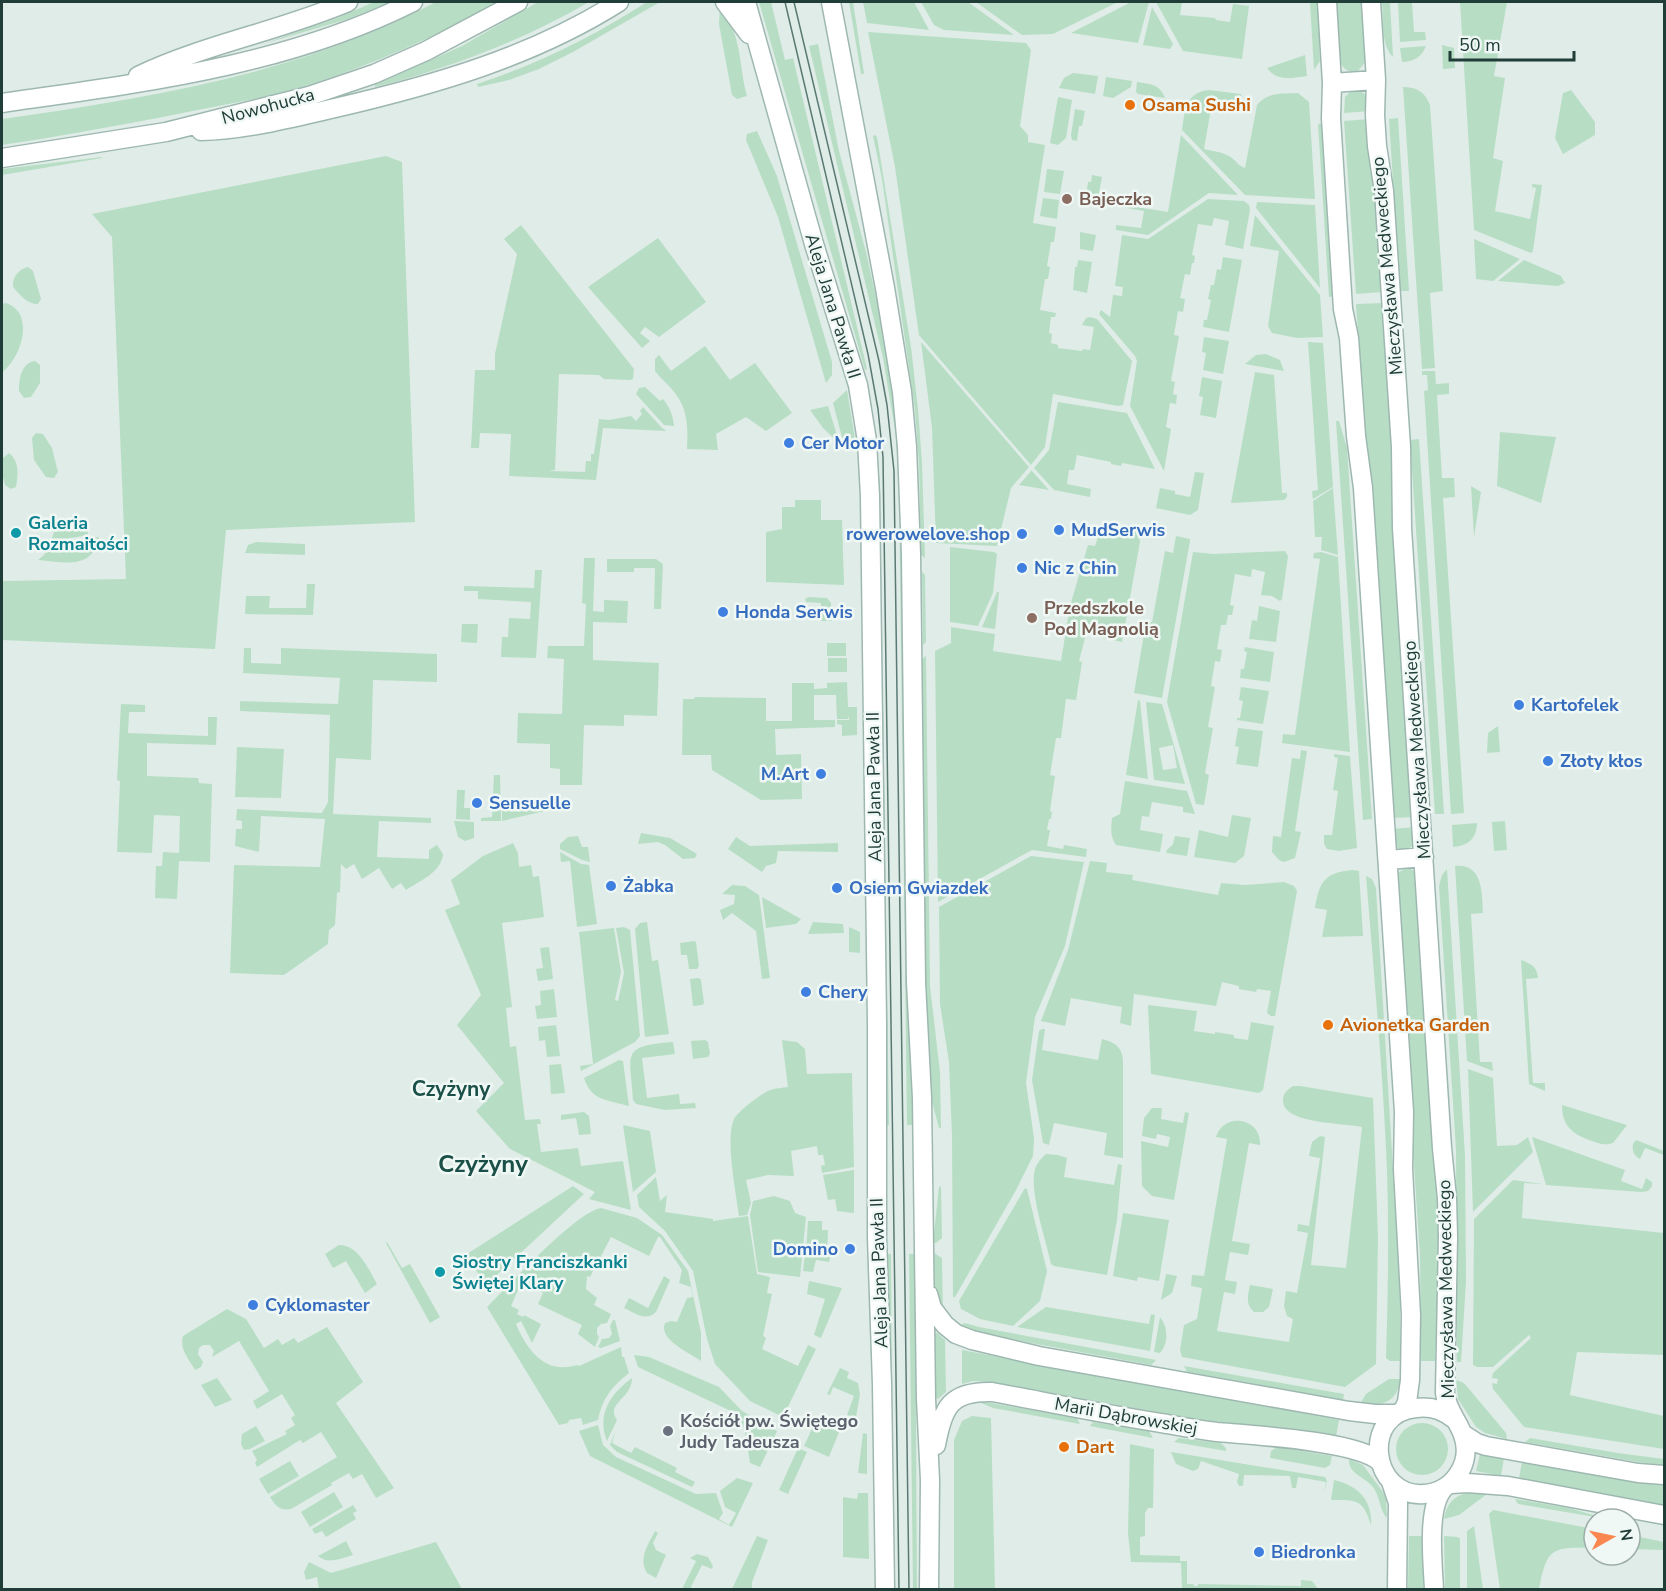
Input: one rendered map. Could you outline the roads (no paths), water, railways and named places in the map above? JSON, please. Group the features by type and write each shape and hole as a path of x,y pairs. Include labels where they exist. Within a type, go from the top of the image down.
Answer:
{"main road":[{"path":"117,85 173,59 290,23 348,2"},
{"path":"2,103 179,75 274,54 344,31 413,2"},
{"name":"Nowohucka","path":"2,158 166,132 309,96 374,74 456,37 518,2"},
{"path":"166,132 228,130 443,81 527,50 619,2"},
{"path":"725,2 759,51"},
{"name":"Aleja Jana Pawła II","path":"746,2 814,244 858,385 867,449 872,629 878,1248 885,1590"},
{"name":"Mieczysława Medweckiego","path":"1327,2 1332,83 1331,118 1343,309 1349,338 1356,436 1363,488 1404,1112 1403,1169 1411,1294 1410,1380 1407,1402 1400,1412"},
{"name":"Mieczysława Medweckiego","path":"1371,2 1376,80 1375,115 1384,191 1396,366 1401,447 1402,528 1447,1198 1445,1393 1448,1409 1459,1427"},
{"path":"832,5 885,288 902,392 907,447 911,543 916,982 922,1098 926,1399 930,1480 929,1590"},
{"path":"1332,83 1376,80"},
{"path":"1388,860 1424,857"},
{"path":"924,1276 930,1303 940,1319 951,1331 967,1338 1039,1356 1349,1411 1375,1414 1431,1408 1446,1413 1476,1443 1486,1446 1638,1473 1665,1475"},
{"name":"Marii Dąbrowskiej","path":"930,1480 939,1425 949,1404 963,1395 984,1392 1205,1430 1290,1438 1357,1451 1373,1456 1380,1462"},
{"path":"1397,1590 1398,1503 1391,1482 1380,1462 1378,1450 1385,1426 1400,1412"},
{"path":"1434,1590 1436,1500 1460,1472 1465,1460 1466,1447 1459,1427"},
{"path":"1391,1482 1400,1489 1417,1494 1426,1494 1467,1482 1509,1486 1665,1515"}],"tram line":[{"path":"785,2 868,354 878,409 883,457 899,1590"},
{"path":"794,2 879,361 887,405 894,471 909,1590"}],"place":[{"name":"Osama Sushi","path":"1130,105"},
{"name":"Bajeczka","path":"1067,199"},
{"name":"Cer Motor","path":"789,443"},
{"name":"MudSerwis","path":"1059,530"},
{"name":"Galeria Rozmaitości","path":"16,533"},
{"name":"rowerowelove.shop","path":"1022,534"},
{"name":"Nic z Chin","path":"1022,568"},
{"name":"Honda Serwis","path":"723,612"},
{"name":"Przedszkole Pod Magnolią","path":"1032,618"},
{"name":"Kartofelek","path":"1519,705"},
{"name":"Złoty kłos","path":"1548,761"},
{"name":"M.Art","path":"821,774"},
{"name":"Sensuelle","path":"477,803"},
{"name":"Żabka","path":"611,886"},
{"name":"Osiem Gwiazdek","path":"837,888"},
{"name":"Chery","path":"806,992"},
{"name":"Avionetka Garden","path":"1328,1025"},
{"name":"Domino","path":"850,1249"},
{"name":"Siostry Franciszkanki Świętej Klary","path":"440,1272"},
{"name":"Cyklomaster","path":"253,1305"},
{"name":"Kościół pw. Świętego Judy Tadeusza","path":"668,1431"},
{"name":"Dart","path":"1064,1447"},
{"name":"Biedronka","path":"1259,1552"}],"district":[{"name":"Czyżyny","path":"451,1089"},
{"name":"Czyżyny","path":"483,1164"}]}
